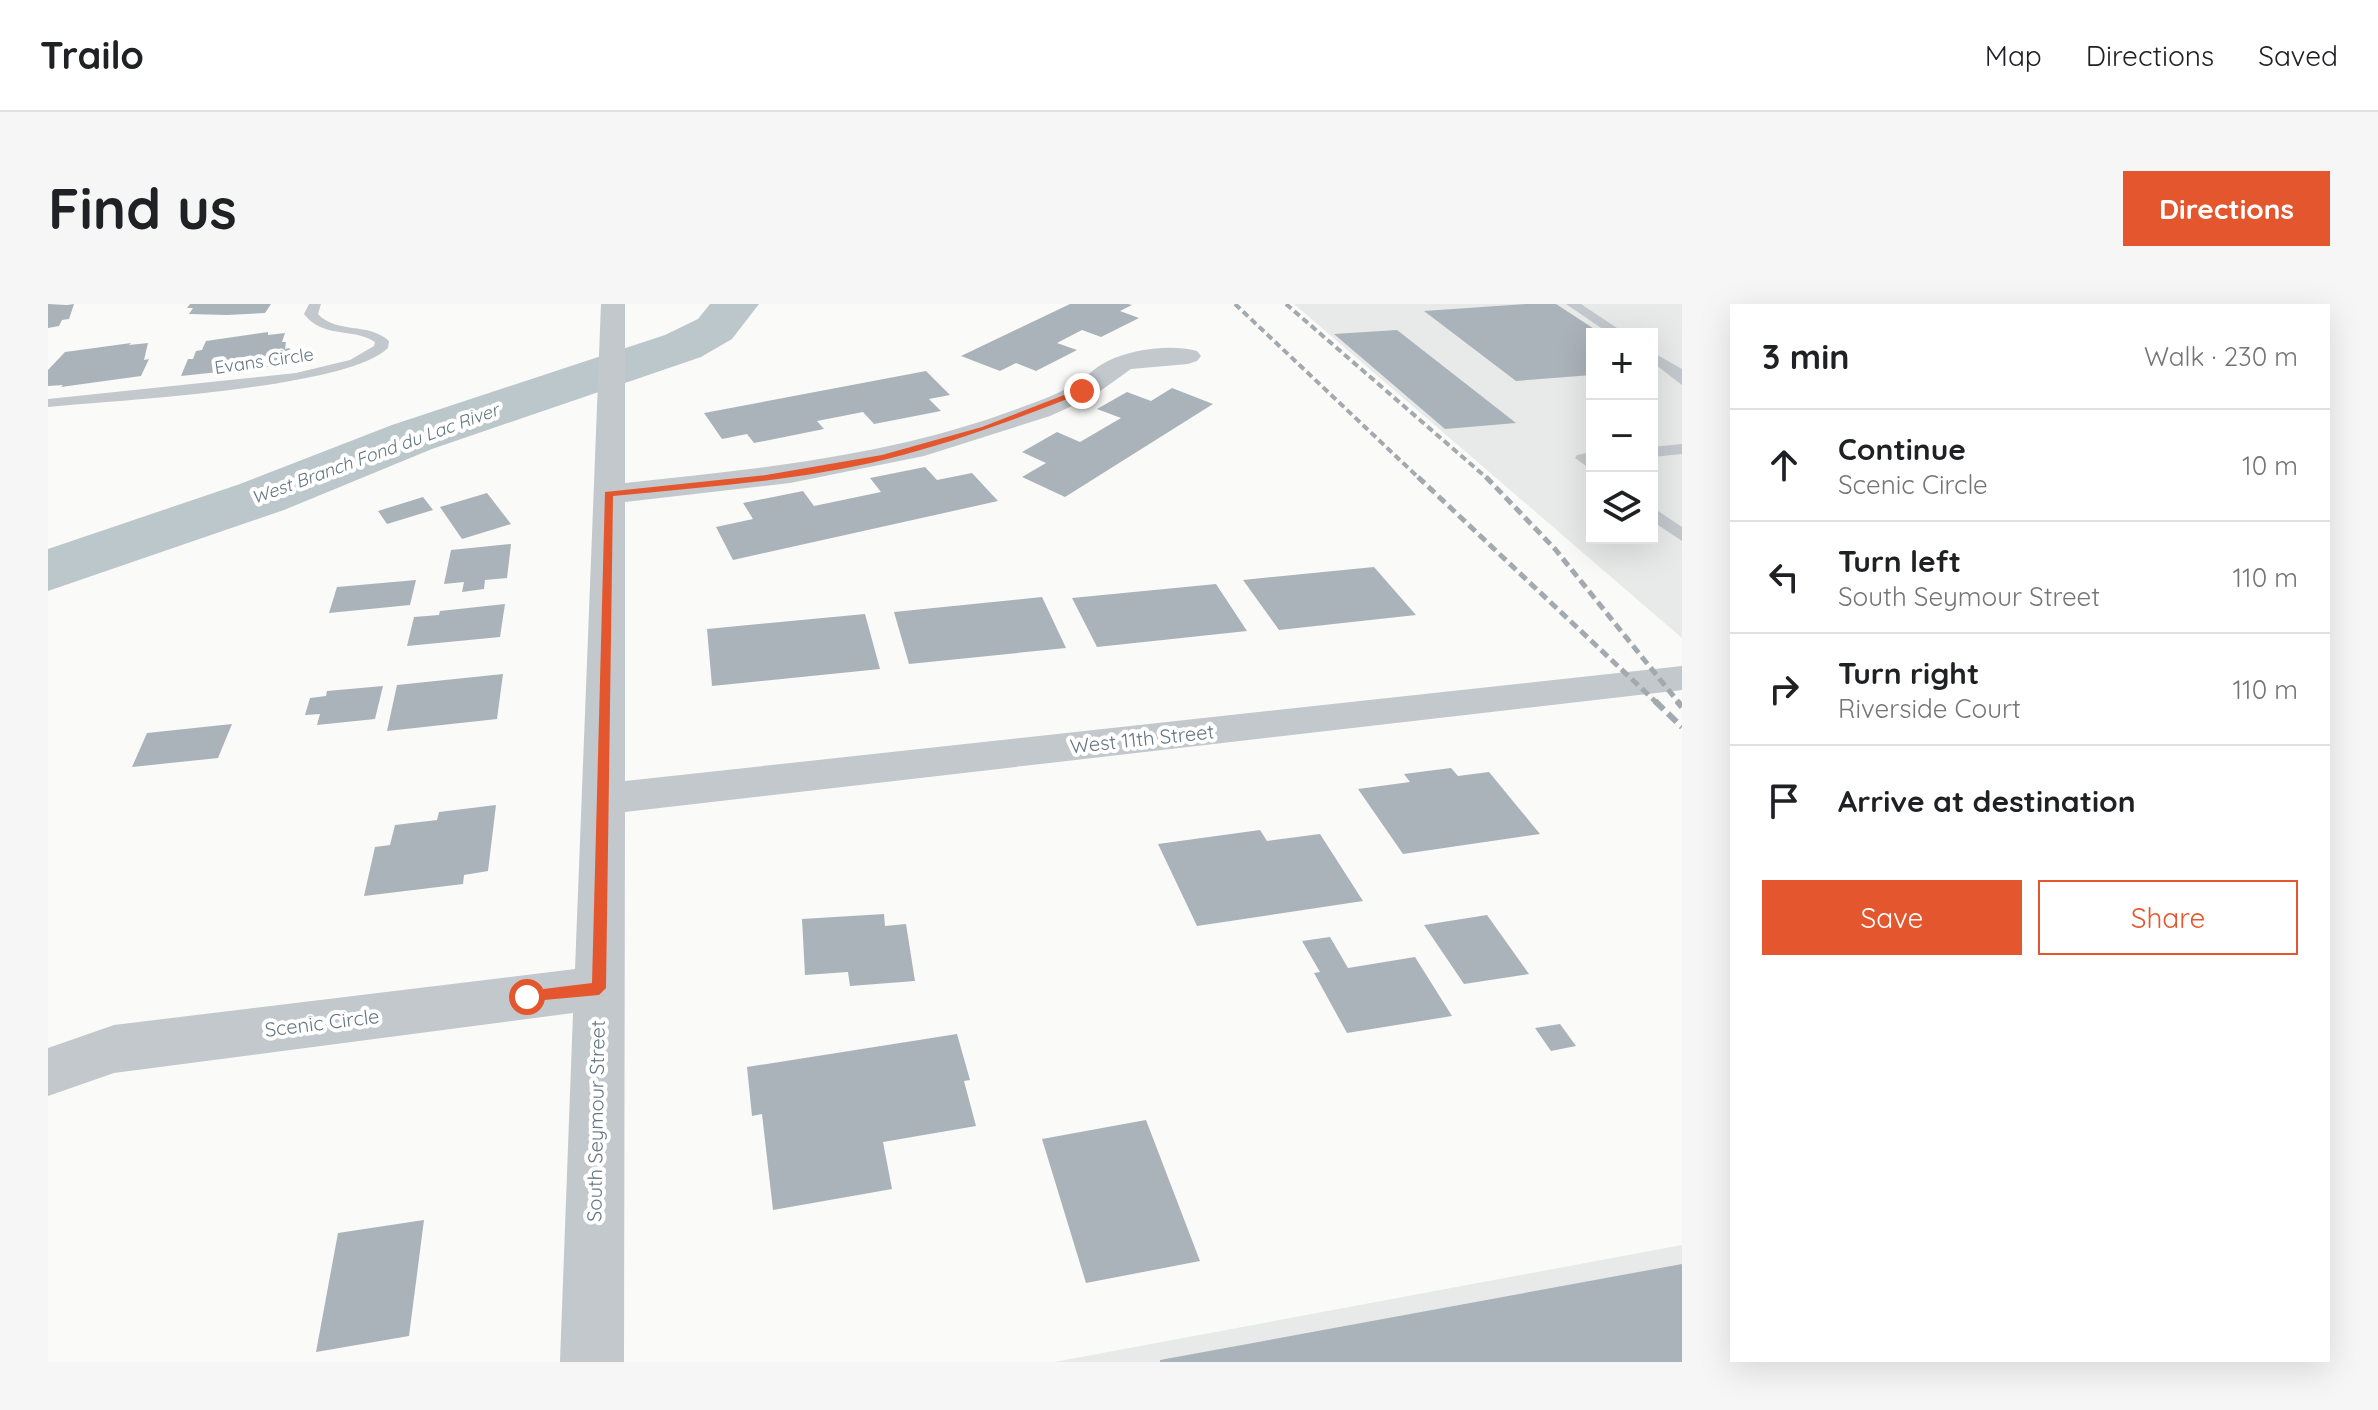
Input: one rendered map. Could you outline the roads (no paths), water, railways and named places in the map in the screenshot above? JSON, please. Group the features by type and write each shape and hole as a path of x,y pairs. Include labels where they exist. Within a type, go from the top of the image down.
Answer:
{"street":[{"name":"South Seymour Street","path":"592,1362 613,304"},
{"path":"609,494 766,477 896,454 968,435 1040,409 1082,391 1120,365 1144,358 1188,356"},
{"name":"West 11th Street","path":"603,799 1682,678"},
{"name":"Scenic Circle","path":"48,1072 114,1049 599,988"}],"lane":[{"name":"Evans Circle","path":"48,403 296,377 355,363 381,348 382,341 374,335 336,329 314,320 311,314 315,304"},
{"path":"1574,305 1603,304"},
{"path":"1574,305 1610,328"},
{"path":"1658,360 1679,373 1682,381"},
{"path":"1658,451 1682,449"},
{"path":"1658,517 1682,536"}],"waterway":[{"name":"West Branch Fond du Lac River","path":"48,571 262,497 412,437 683,346 715,329 735,304"}],"railway":[{"path":"1235,304 1420,479"},
{"path":"1286,304 1488,479"},
{"path":"1418,477 1657,703"},
{"path":"1488,479 1555,549 1679,703"},
{"path":"1655,701 1682,727"},
{"path":"1677,701 1682,707"}]}
